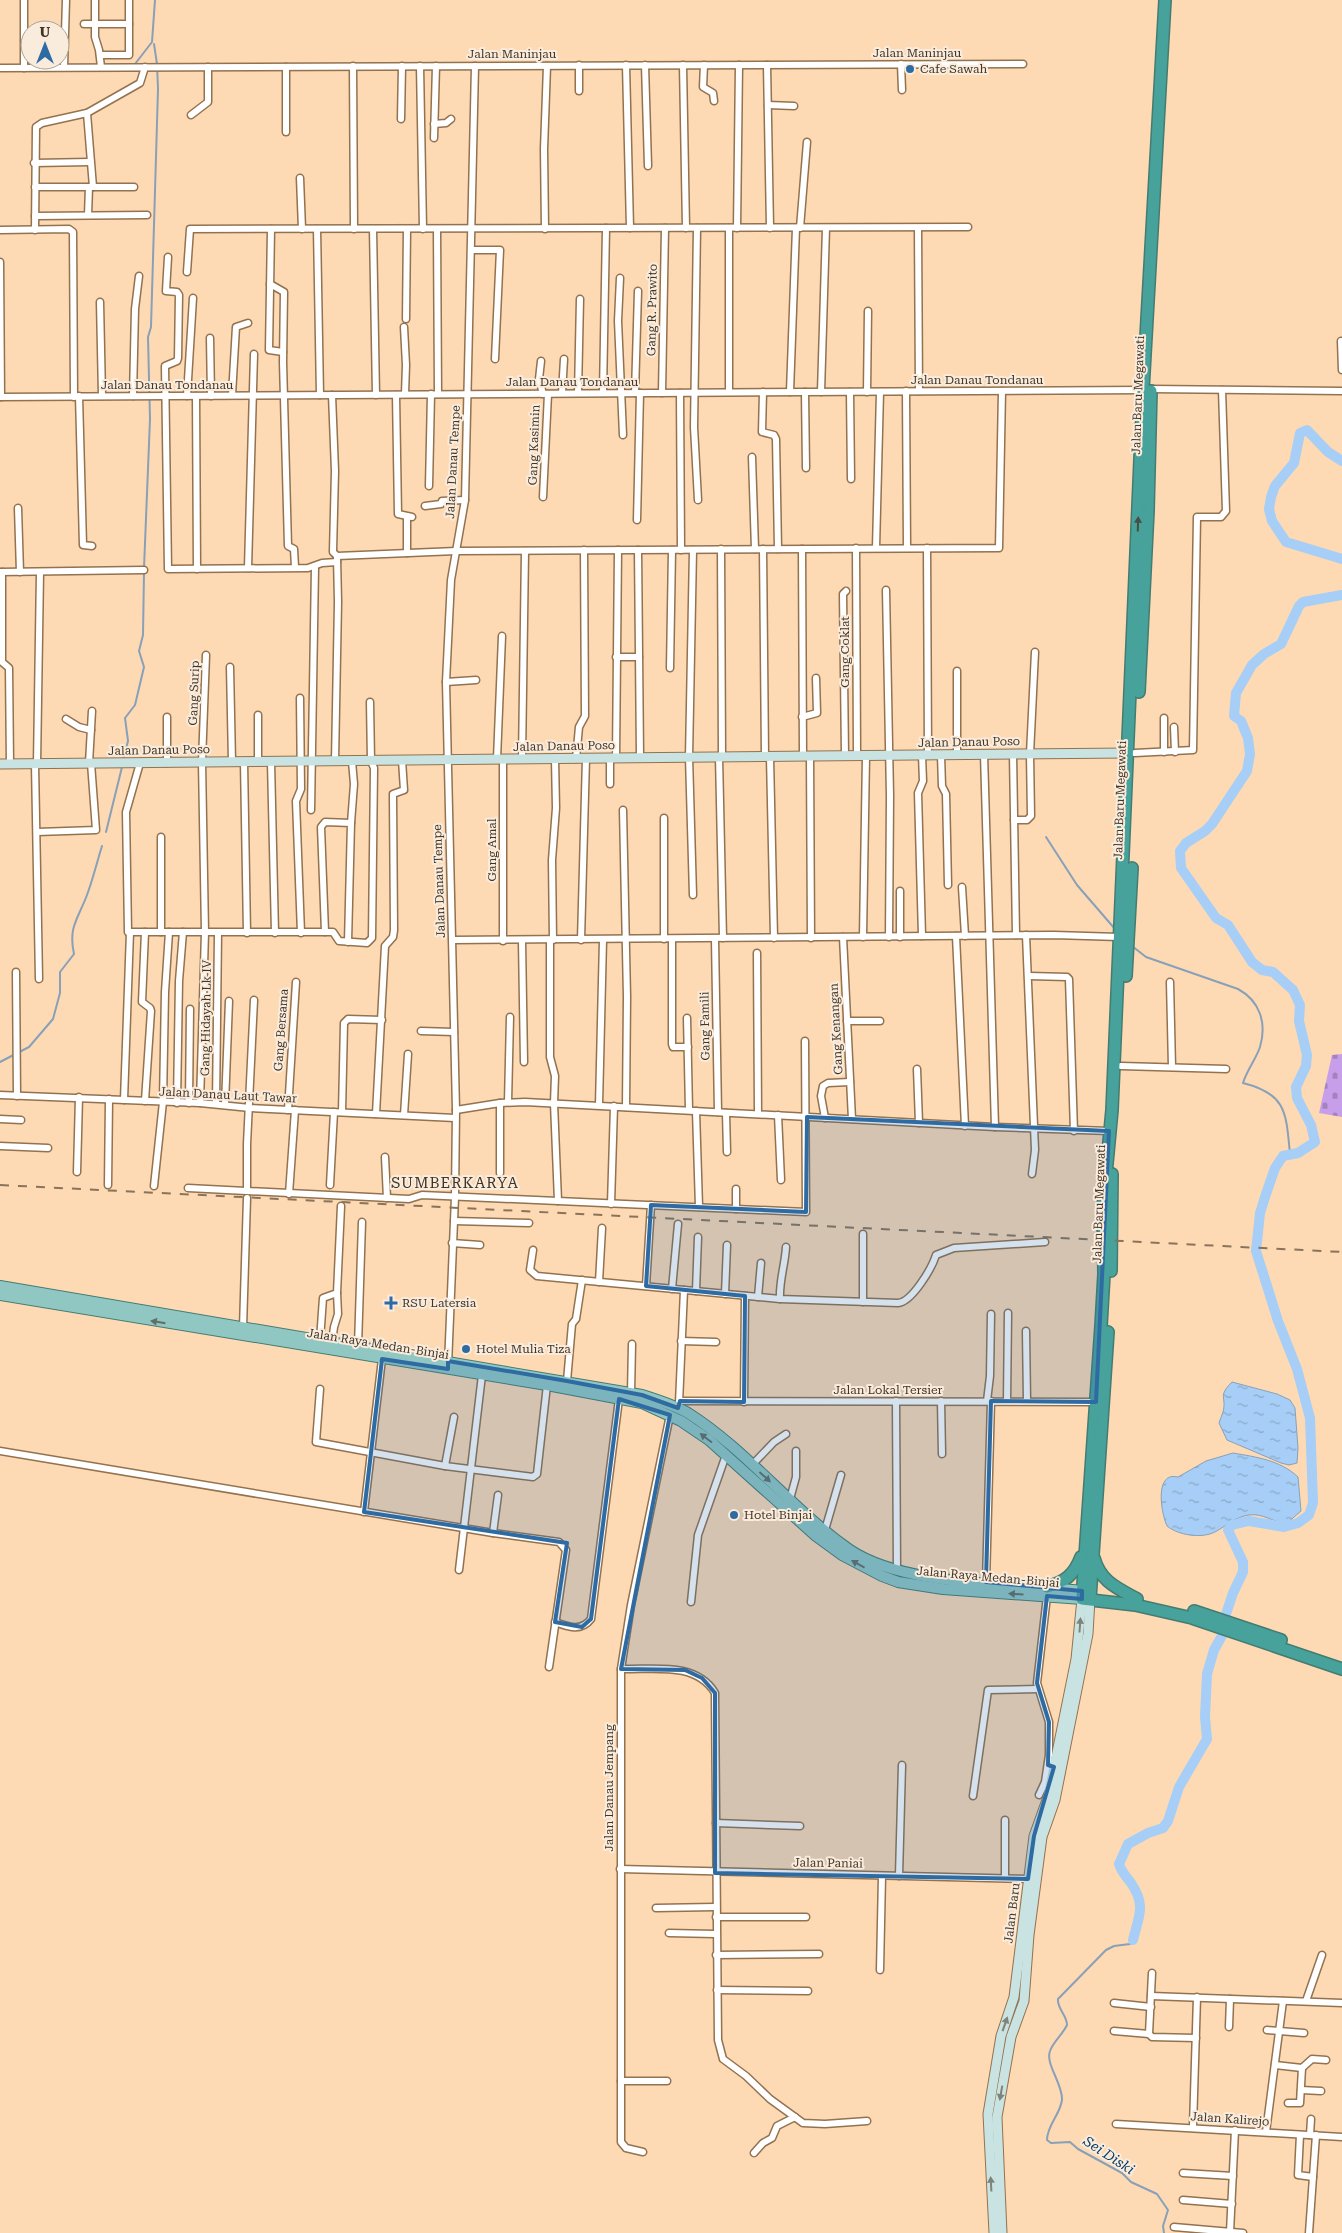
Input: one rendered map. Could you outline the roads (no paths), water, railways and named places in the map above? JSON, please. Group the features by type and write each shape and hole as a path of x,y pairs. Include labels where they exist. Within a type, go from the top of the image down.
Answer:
{"highway":[{"name":"Jalan Baru Megawati","path":"1153,283 1165,0"},
{"name":"Jalan Baru Megawati","path":"1099,1398 1104,1274 1102,1206 1112,1110 1127,879 1147,390 1170,0"},
{"name":"Jalan Baru Megawati","path":"1086,1595 1112,1239 1113,1169 1121,1066 1122,936"},
{"path":"1047,1592 1073,1574 1088,1550"},
{"path":"1088,1550 1105,1580 1112,1586 1137,1599"},
{"name":"Jalan Raya Medan-Binjai","path":"1086,1595 1137,1599 1208,1619 1342,1663"},
{"name":"Jalan Raya Medan-Binjai","path":"1086,1595 1208,1619"},
{"name":"Jalan Raya Medan-Binjai","path":"1253,1634 1342,1669"}],"main road":[{"name":"Jalan Raya Medan-Binjai","path":"0,1286 358,1346 448,1365 482,1375 676,1408 816,1536 842,1555 882,1576 943,1589 1086,1595"},
{"name":"Jalan Raya Medan-Binjai","path":"0,1295 382,1359 448,1365 567,1381 632,1393 665,1402 717,1434 825,1530 851,1550 897,1571 1047,1592"}],"street":[{"path":"24,0 24,20"},
{"path":"65,20 66,0"},
{"path":"95,0 94,37 100,55 101,67"},
{"path":"100,55 130,55 129,0"},
{"path":"84,24 129,24"},
{"path":"127,55 128,67"},
{"path":"767,64 770,228"},
{"path":"901,64 902,90"},
{"name":"Jalan Maninjau","path":"70,67 1023,64"},
{"path":"579,65 579,90"},
{"path":"626,65 630,228"},
{"path":"645,65 648,166"},
{"path":"683,65 686,228"},
{"path":"704,65 703,86 713,93 714,101"},
{"path":"737,228 739,65"},
{"path":"353,66 354,229"},
{"path":"401,119 402,66"},
{"path":"420,66 423,229"},
{"path":"434,138 436,66"},
{"name":"Jalan Danau Tempe","path":"448,1365 455,1197 456,1110 446,682 451,580 465,500 473,229 475,66"},
{"path":"545,228 546,66"},
{"path":"35,230 34,164 35,131 37,125 87,113 140,84 142,67"},
{"path":"191,115 208,102 208,67"},
{"path":"286,67 286,132"},
{"name":"Jalan Maninjau","path":"0,68 20,68"},
{"path":"768,105 794,106"},
{"path":"87,113 91,187 88,215"},
{"path":"434,124 446,123 451,119"},
{"path":"790,392 798,228 807,142"},
{"path":"34,164 90,162"},
{"path":"300,178 302,229"},
{"path":"35,187 134,187"},
{"path":"35,216 147,215"},
{"path":"603,393 606,228"},
{"name":"Gang R. Prawito","path":"662,393 665,228"},
{"path":"697,228 694,427 698,500"},
{"path":"729,228 729,392"},
{"path":"821,392 826,228"},
{"path":"918,228 919,391"},
{"path":"187,272 190,230 968,228"},
{"path":"0,230 69,229 73,232 76,396 83,545 92,546"},
{"path":"271,229 269,350 283,352"},
{"path":"317,229 320,395"},
{"path":"372,229 376,395"},
{"path":"406,319 407,229"},
{"path":"437,229 438,394"},
{"path":"472,250 500,250 495,359"},
{"path":"168,257 166,291 179,294 178,358 177,362 165,366 167,568 169,570 315,567 337,559 456,551 999,548 1002,391"},
{"path":"0,262 1,397"},
{"path":"133,396 135,309 139,276"},
{"path":"620,278 618,321 623,435"},
{"path":"270,284 284,292 283,352 286,395 288,546 294,549 295,567"},
{"path":"637,520 638,291"},
{"path":"187,396 193,298"},
{"path":"578,393 580,300"},
{"path":"100,302 102,396"},
{"path":"867,392 868,311"},
{"path":"232,396 236,327 248,323"},
{"path":"404,327 405,394"},
{"path":"210,338 211,396"},
{"path":"1341,341 1342,370"},
{"path":"248,568 254,354"},
{"path":"562,394 564,359"},
{"name":"Gang Kasimin","path":"540,361 539,379 545,394 543,497"},
{"name":"Jalan Danau Poso","path":"0,764 1132,753 1193,750 1197,517 1222,517 1226,511 1222,390"},
{"path":"906,391 907,548"},
{"name":"Jalan Danau Tondanau","path":"1,397 906,391 1342,391"},
{"path":"763,392 762,432 774,435 776,439 778,549"},
{"path":"805,392 806,468"},
{"path":"850,392 851,479"},
{"path":"876,548 880,392"},
{"path":"680,393 681,550"},
{"path":"396,394 398,514 409,517 406,553"},
{"path":"429,486 431,394"},
{"path":"332,395 335,471 333,552 337,559 338,602 335,761"},
{"path":"196,396 197,569"},
{"path":"752,457 759,549 774,938"},
{"path":"425,506 441,504 442,501 465,500"},
{"path":"18,508 20,572"},
{"name":"Gang Coklat","path":"856,548 863,937"},
{"path":"922,936 918,793 923,781 925,755 927,548"},
{"path":"722,549 720,757 724,938"},
{"path":"802,549 802,716 807,756 811,938"},
{"path":"522,759 525,550"},
{"path":"576,758 579,727 585,716 584,550"},
{"path":"610,784 613,758 618,550"},
{"path":"638,550 640,757"},
{"path":"670,668 672,550"},
{"path":"693,550 689,757 693,895"},
{"path":"311,810 315,567"},
{"path":"10,764 9,668 2,662 1,572 144,570"},
{"path":"40,572 36,764 40,978"},
{"path":"886,590 890,796 889,937"},
{"path":"845,756 843,594 846,591"},
{"name":"Gang Amal","path":"502,636 500,759 503,941"},
{"path":"1014,820 1027,820 1030,816 1030,754 1035,652"},
{"name":"Gang Surip","path":"200,1103 205,932 202,762 206,655"},
{"path":"616,657 639,657"},
{"path":"230,667 232,762"},
{"path":"957,671 957,755"},
{"path":"802,716 817,714 816,678"},
{"path":"446,682 476,680"},
{"path":"300,698 301,789 296,801 301,933"},
{"path":"130,932 334,932 339,941 367,943 372,938 374,768 371,761 370,702"},
{"path":"37,832 96,830 90,763 92,711"},
{"path":"258,715 258,762"},
{"path":"167,717 167,763"},
{"path":"1164,718 1164,752"},
{"path":"66,719 79,727 91,730"},
{"path":"1174,727 1175,752"},
{"path":"984,754 995,1127"},
{"path":"1012,754 1016,935"},
{"path":"941,755 942,786 946,794 948,885"},
{"path":"581,940 586,758"},
{"path":"555,759 556,808 552,860 550,1057 555,1072 554,1103 558,1202"},
{"path":"376,1114 378,1047 382,1020 385,946 393,937 394,930 393,794 404,790 402,760"},
{"path":"348,942 351,823 354,784 352,761"},
{"path":"244,762 247,933"},
{"path":"272,762 276,933"},
{"path":"124,1100 130,932 127,929 126,812 140,763"},
{"path":"623,810 624,940 627,997 626,1107"},
{"path":"664,818 672,1044 673,1047 688,1047"},
{"path":"325,932 321,827 325,822 351,823"},
{"path":"161,837 161,932"},
{"path":"962,887 965,936"},
{"path":"900,891 900,937"},
{"path":"145,932 142,1002 151,1011 145,1101"},
{"path":"154,1186 163,1102 165,992 169,932"},
{"path":"177,1103 179,981 183,932"},
{"name":"Gang Hidayah Lk IV","path":"216,1104 218,932"},
{"path":"453,940 522,941 1016,935 1122,936"},
{"path":"1026,935 1035,1150 1032,1174"},
{"path":"956,936 965,1126"},
{"name":"Gang Kenangan","path":"843,937 852,1120"},
{"name":"Gang Famili","path":"715,939 718,1112"},
{"path":"599,1106 603,940"},
{"path":"522,941 524,1062"},
{"path":"757,954 758,1114"},
{"path":"16,972 17,1096"},
{"path":"1029,976 1067,977 1068,979 1074,1131"},
{"name":"Gang Bersama","path":"289,1194 296,982"},
{"path":"1170,982 1172,1067"},
{"path":"243,1328 254,1000"},
{"path":"225,1105 229,1001"},
{"path":"189,1102 190,1010"},
{"path":"508,1102 510,1017"},
{"path":"687,1018 699,1208"},
{"path":"342,1112 344,1023 348,1019 382,1020"},
{"path":"846,1021 880,1021"},
{"path":"421,1031 454,1032"},
{"path":"188,1188 247,1194 409,1199 422,1195 806,1212 807,1117 805,1041"},
{"path":"404,1115 408,1054"},
{"path":"1121,1066 1226,1069"},
{"path":"917,1069 919,1123"},
{"path":"824,1118 821,1096 823,1086 828,1083 850,1082"},
{"name":"Jalan Danau Laut Tawar","path":"0,1095 189,1102 250,1108 455,1118"},
{"path":"77,1172 79,1097"},
{"path":"108,1185 109,1099"},
{"path":"456,1110 508,1102 554,1103 965,1126 1109,1131"},
{"path":"500,1103 500,1173"},
{"path":"611,1204 614,1106"},
{"path":"330,1185 334,1112"},
{"path":"726,1112 727,1152"},
{"path":"778,1115 781,1180"},
{"path":"0,1119 21,1120"},
{"path":"0,1146 48,1148"},
{"path":"385,1157 387,1198"},
{"path":"736,1189 736,1209"},
{"path":"646,1286 651,1205"},
{"path":"332,1342 338,1314 337,1293 341,1206"},
{"path":"454,1221 529,1222"},
{"path":"358,1346 362,1222"},
{"path":"672,1289 678,1224"},
{"path":"599,1282 602,1228"},
{"path":"863,1234 863,1302"},
{"path":"696,1291 698,1237"},
{"path":"533,1250 530,1267 533,1275 780,1299 903,1302 919,1284 936,1255 948,1250 1045,1242"},
{"path":"452,1243 480,1245"},
{"path":"726,1245 726,1294"},
{"path":"780,1299 780,1278 786,1247"},
{"path":"758,1297 761,1264"},
{"path":"567,1381 572,1324 576,1319 582,1280"},
{"name":"Jalan Danau Jempang","path":"643,2152 626,2148 622,2142 621,1670 631,1605 676,1408 684,1290"},
{"path":"320,1340 323,1298 337,1293"},
{"path":"744,1402 745,1296"},
{"path":"1007,1401 1008,1313"},
{"path":"986,1582 991,1314"},
{"path":"1026,1331 1027,1401"},
{"path":"681,1341 716,1342"},
{"path":"632,1344 632,1393"},
{"path":"364,1512 382,1359"},
{"path":"459,1570 482,1375"},
{"path":"320,1389 316,1442 444,1466 536,1476 547,1385"},
{"name":"Jalan Lokal Tersier","path":"676,1408 744,1402 1027,1401 1099,1398"},
{"path":"555,1622 575,1628 587,1624 591,1619 619,1399"},
{"path":"896,1401 897,1571"},
{"path":"941,1401 942,1454"},
{"path":"444,1466 454,1417"},
{"path":"752,1466 774,1442 786,1434"},
{"path":"0,1451 493,1533 559,1542 564,1545 566,1550 549,1667"},
{"path":"790,1499 796,1477 796,1452"},
{"path":"691,1602 698,1535 726,1455"},
{"path":"825,1530 841,1475"},
{"path":"493,1533 498,1495"},
{"path":"1039,1795 1053,1767 1049,1722 1038,1690 1047,1592"},
{"name":"Jalan Baru","path":"994,2233 988,2114 1001,2036 1014,1997 1032,1879 1042,1837 1055,1800 1053,1767 1088,1634 1086,1595"},
{"path":"621,1670 685,1670 702,1678 711,1687 716,1698 715,1934 720,2054 770,2099 806,2124 867,2121"},
{"path":"973,1796 988,1690 1038,1690"},
{"path":"899,1876 902,1765"},
{"path":"1004,1878 1005,1820"},
{"path":"716,1823 800,1826"},
{"name":"Jalan Paniai","path":"620,1869 716,1873 1032,1879"},
{"path":"880,1970 882,1876"},
{"name":"Jalan Baru","path":"1002,2233 997,2117 1011,2037 1024,2001 1032,1879"},
{"path":"656,1908 715,1906"},
{"path":"716,1917 806,1917"},
{"path":"669,1933 715,1934"},
{"path":"716,1955 819,1954"},
{"path":"1306,2001 1322,1955"},
{"path":"1149,2034 1152,1973"},
{"path":"717,1990 808,1991"},
{"path":"1151,1996 1342,2003"},
{"path":"1193,2127 1197,1997"},
{"path":"1229,2028 1230,1999"},
{"path":"1266,2132 1283,2001"},
{"path":"1114,2003 1151,2007"},
{"path":"1267,2030 1304,2032"},
{"path":"1114,2031 1149,2034 1152,2037 1196,2038"},
{"path":"1288,2103 1300,2103 1302,2068 1312,2059 1326,2060"},
{"path":"1275,2065 1302,2068"},
{"path":"621,2081 667,2081"},
{"path":"1300,2090 1321,2091"},
{"path":"754,2153 763,2143 772,2138 777,2126 794,2116"},
{"path":"1309,2233 1313,2177 1311,2119"},
{"name":"Jalan Kalirejo","path":"1116,2124 1342,2137"},
{"path":"1230,2232 1235,2130"},
{"path":"1300,2134 1298,2175 1313,2177"},
{"path":"1183,2173 1233,2176"},
{"path":"1183,2200 1232,2204"},
{"path":"1174,2228 1243,2233"}],"water":[{"path":"1232,1382 1277,1394 1290,1400 1295,1408 1298,1448 1297,1463 1289,1465 1281,1463 1227,1440 1219,1423 1223,1413 1224,1394"},
{"path":"1233,1453 1276,1463 1291,1471 1298,1477 1301,1511 1286,1524 1259,1515 1249,1515 1235,1520 1215,1532 1197,1536 1177,1532 1167,1526 1161,1494 1165,1480 1170,1477 1178,1477 1206,1461"}],"waterway":[{"path":"135,64 152,42 155,0"},
{"path":"144,568 150,419 148,337 151,327 158,89 154,44"},
{"path":"1342,461 1328,452 1307,430 1300,433 1294,463 1275,486 1269,509 1272,521 1286,542 1342,559"},
{"path":"123,760 128,741 125,718 135,705 144,667 139,651 143,635 144,572"},
{"path":"1133,1940 1140,1912 1139,1899 1119,1864 1128,1844 1148,1833 1163,1828 1168,1821 1179,1787 1207,1739 1205,1717 1207,1674 1214,1650 1224,1632 1226,1614 1233,1593 1243,1572 1243,1562 1228,1530 1232,1525 1249,1521 1284,1527 1298,1523 1309,1515 1313,1503 1310,1418 1297,1369 1278,1321 1256,1251 1260,1213 1275,1168 1283,1156 1298,1153 1315,1142 1311,1125 1297,1098 1296,1087 1306,1066 1307,1055 1299,1021 1300,1005 1293,990 1273,972 1262,970 1252,962 1228,925 1216,918 1181,868 1180,851 1186,843 1205,831 1212,824 1247,771 1250,754 1248,738 1241,721 1234,716 1236,693 1252,665 1264,654 1281,644 1299,606 1303,602 1342,595"},
{"path":"106,832 122,767"},
{"path":"1046,837 1077,885 1115,929"},
{"path":"0,1062 29,1047 53,1019 60,993 60,972 74,954 72,945 73,930 89,889 102,846"},
{"path":"1132,946 1146,957 1238,989 1252,1000 1260,1014 1263,1030 1260,1047 1243,1083 1268,1093 1276,1099 1285,1116 1290,1154"},
{"name":"Sei Diski","path":"1133,1940 1130,1944 1114,1946 1106,1950 1058,1999 1067,2025 1051,2048 1049,2056 1060,2087 1062,2100 1049,2130 1047,2140 1051,2143 1070,2142 1078,2149 1122,2173 1131,2182 1157,2194 1168,2210 1163,2226 1164,2233"}],"railway":[{"path":"0,1185 1342,1252"}],"place":[{"name":"Cafe Sawah","path":"910,69"},
{"name":"RSU Latersia","path":"391,1303"},
{"name":"Hotel Mulia Tiza","path":"466,1349"},
{"name":"Hotel Binjai","path":"734,1515"}],"district":[{"name":"SUMBERKARYA","path":"455,1183"}]}
